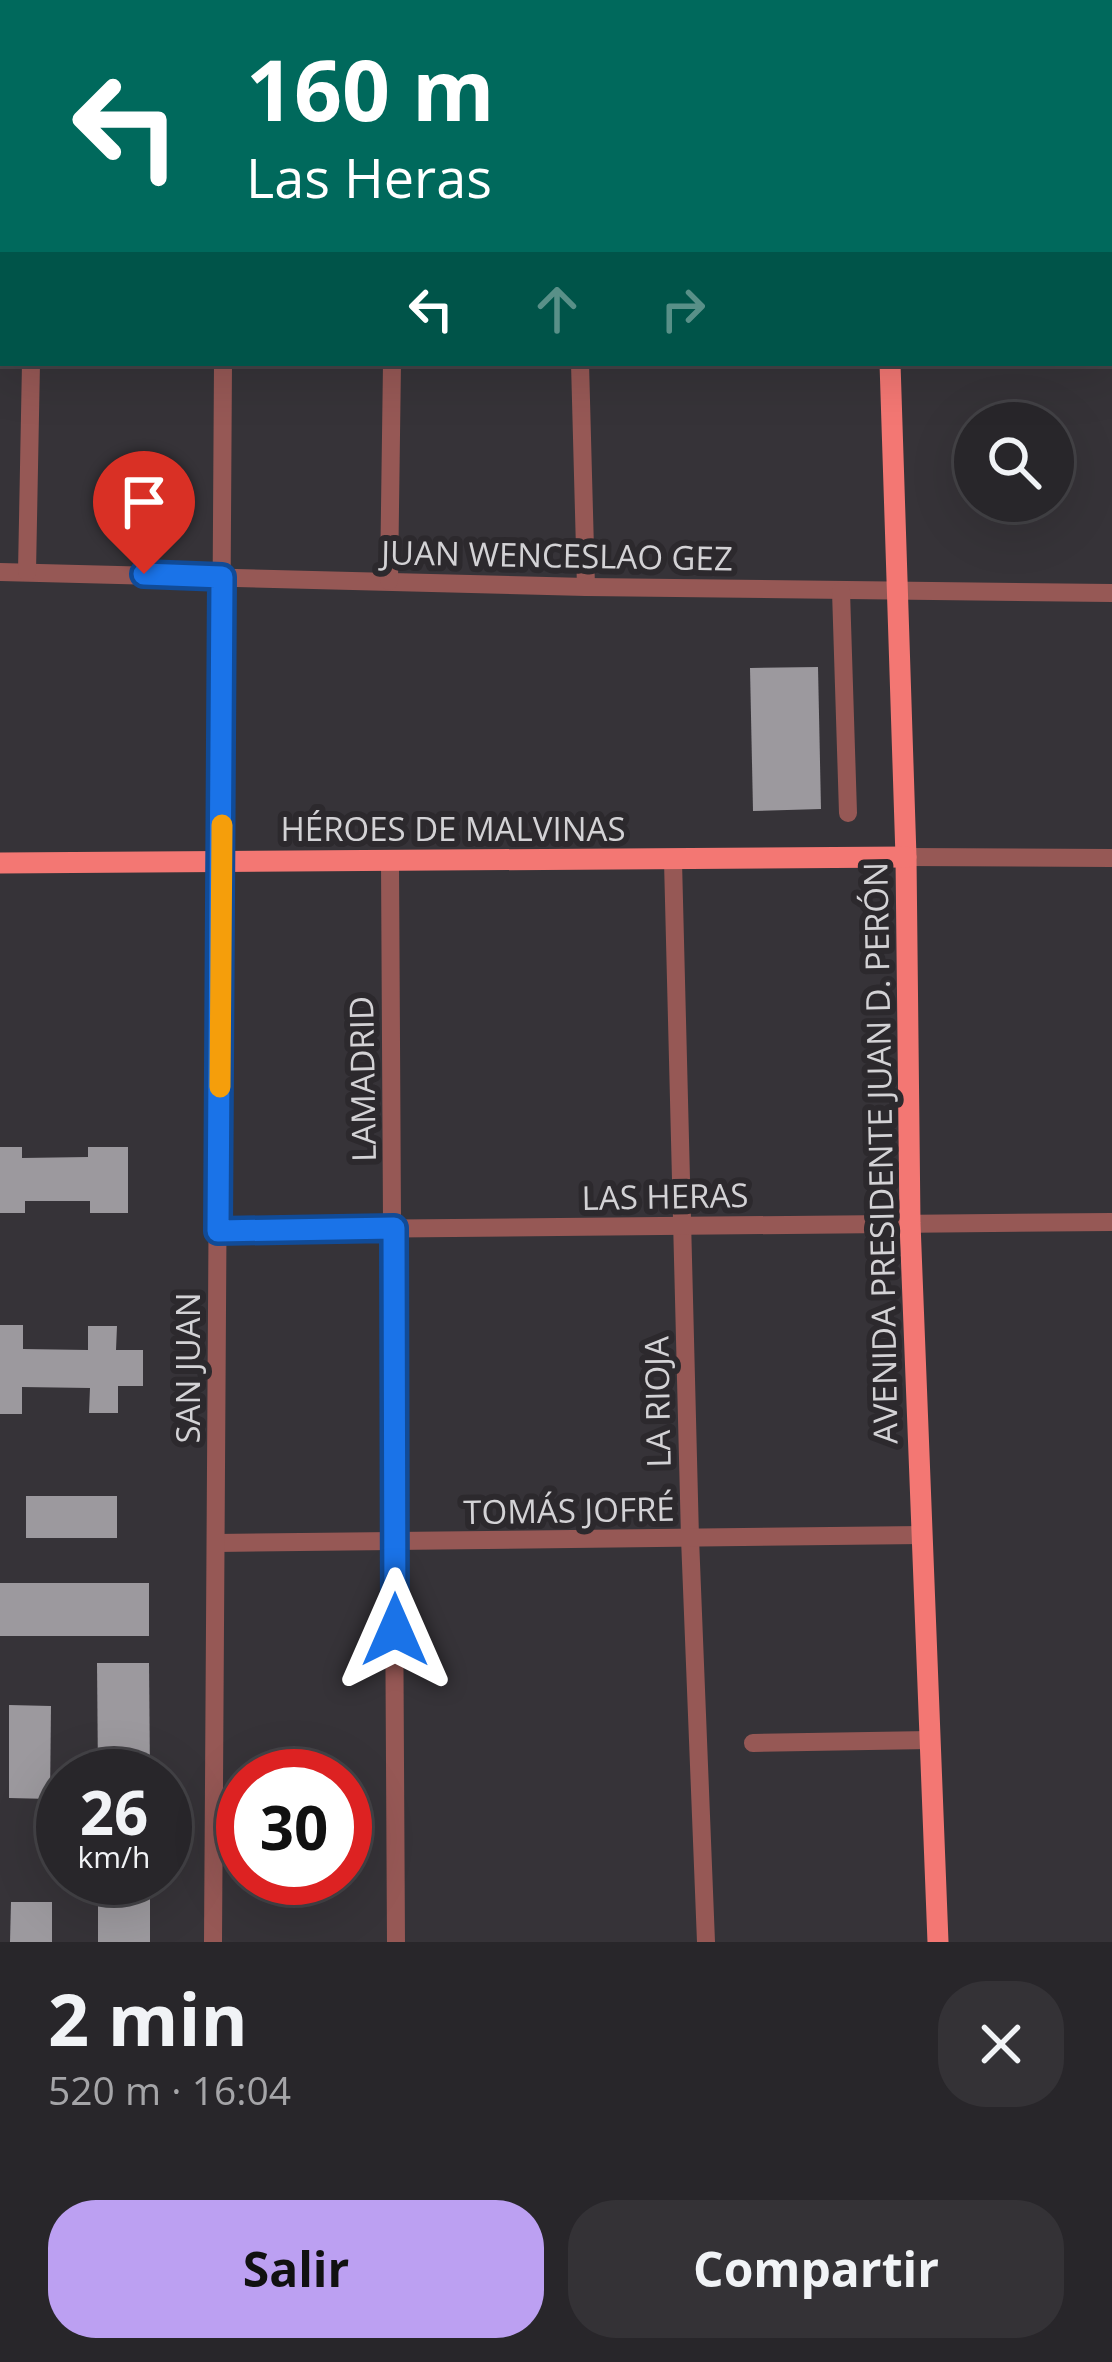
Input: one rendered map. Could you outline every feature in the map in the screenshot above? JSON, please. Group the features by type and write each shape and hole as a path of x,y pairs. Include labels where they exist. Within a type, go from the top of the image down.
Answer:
{"main road":[{"name":"AVENIDA PRESIDENTE JUAN D. PERÓN","path":"890,366 906,857 910,1223 938,1942"},
{"name":"HÉROES DE MALVINAS","path":"0,863 906,857"}],"street":[{"path":"27,572 31,366"},
{"name":"SAN JUAN","path":"213,1942 223,366"},
{"path":"389,580 392,366"},
{"path":"580,366 586,587"},
{"name":"JUAN WENCESLAO GEZ","path":"0,572 586,587 1112,593"},
{"path":"841,591 848,813"},
{"path":"906,857 1112,858"},
{"name":"LA RIOJA","path":"673,861 690,1538 706,1942"},
{"name":"LAMADRID","path":"390,862 395,1942"},
{"name":"LAS HERAS","path":"218,1231 1112,1222"},
{"name":"TOMÁS JOFRÉ","path":"216,1543 923,1535"},
{"path":"753,1743 930,1740"}],"building":[{"path":"818,667 821,809 753,811 750,668"},
{"path":"0,1147 22,1147 22,1158 88,1157 88,1147 128,1147 128,1213 90,1213 90,1201 25,1201 25,1213 0,1213"},
{"path":"0,1325 23,1325 23,1349 88,1350 88,1326 117,1326 116,1350 143,1350 143,1386 118,1386 118,1413 89,1413 90,1388 22,1387 22,1414 0,1414"},
{"path":"26,1496 117,1496 117,1538 26,1538"},
{"path":"0,1583 149,1583 149,1636 0,1636"},
{"path":"97,1663 149,1663 150,1749 98,1749"},
{"path":"9,1705 51,1706 51,1749 36,1749 36,1799 9,1798"},
{"path":"11,1902 52,1905 52,1942 10,1942"},
{"path":"98,1905 150,1905 150,1942 98,1942"}],"slow traffic":[{"path":"220,1087 222,825"}],"route":[{"path":"144,574 222,577 218,1231 394,1228 395,1630"}]}
